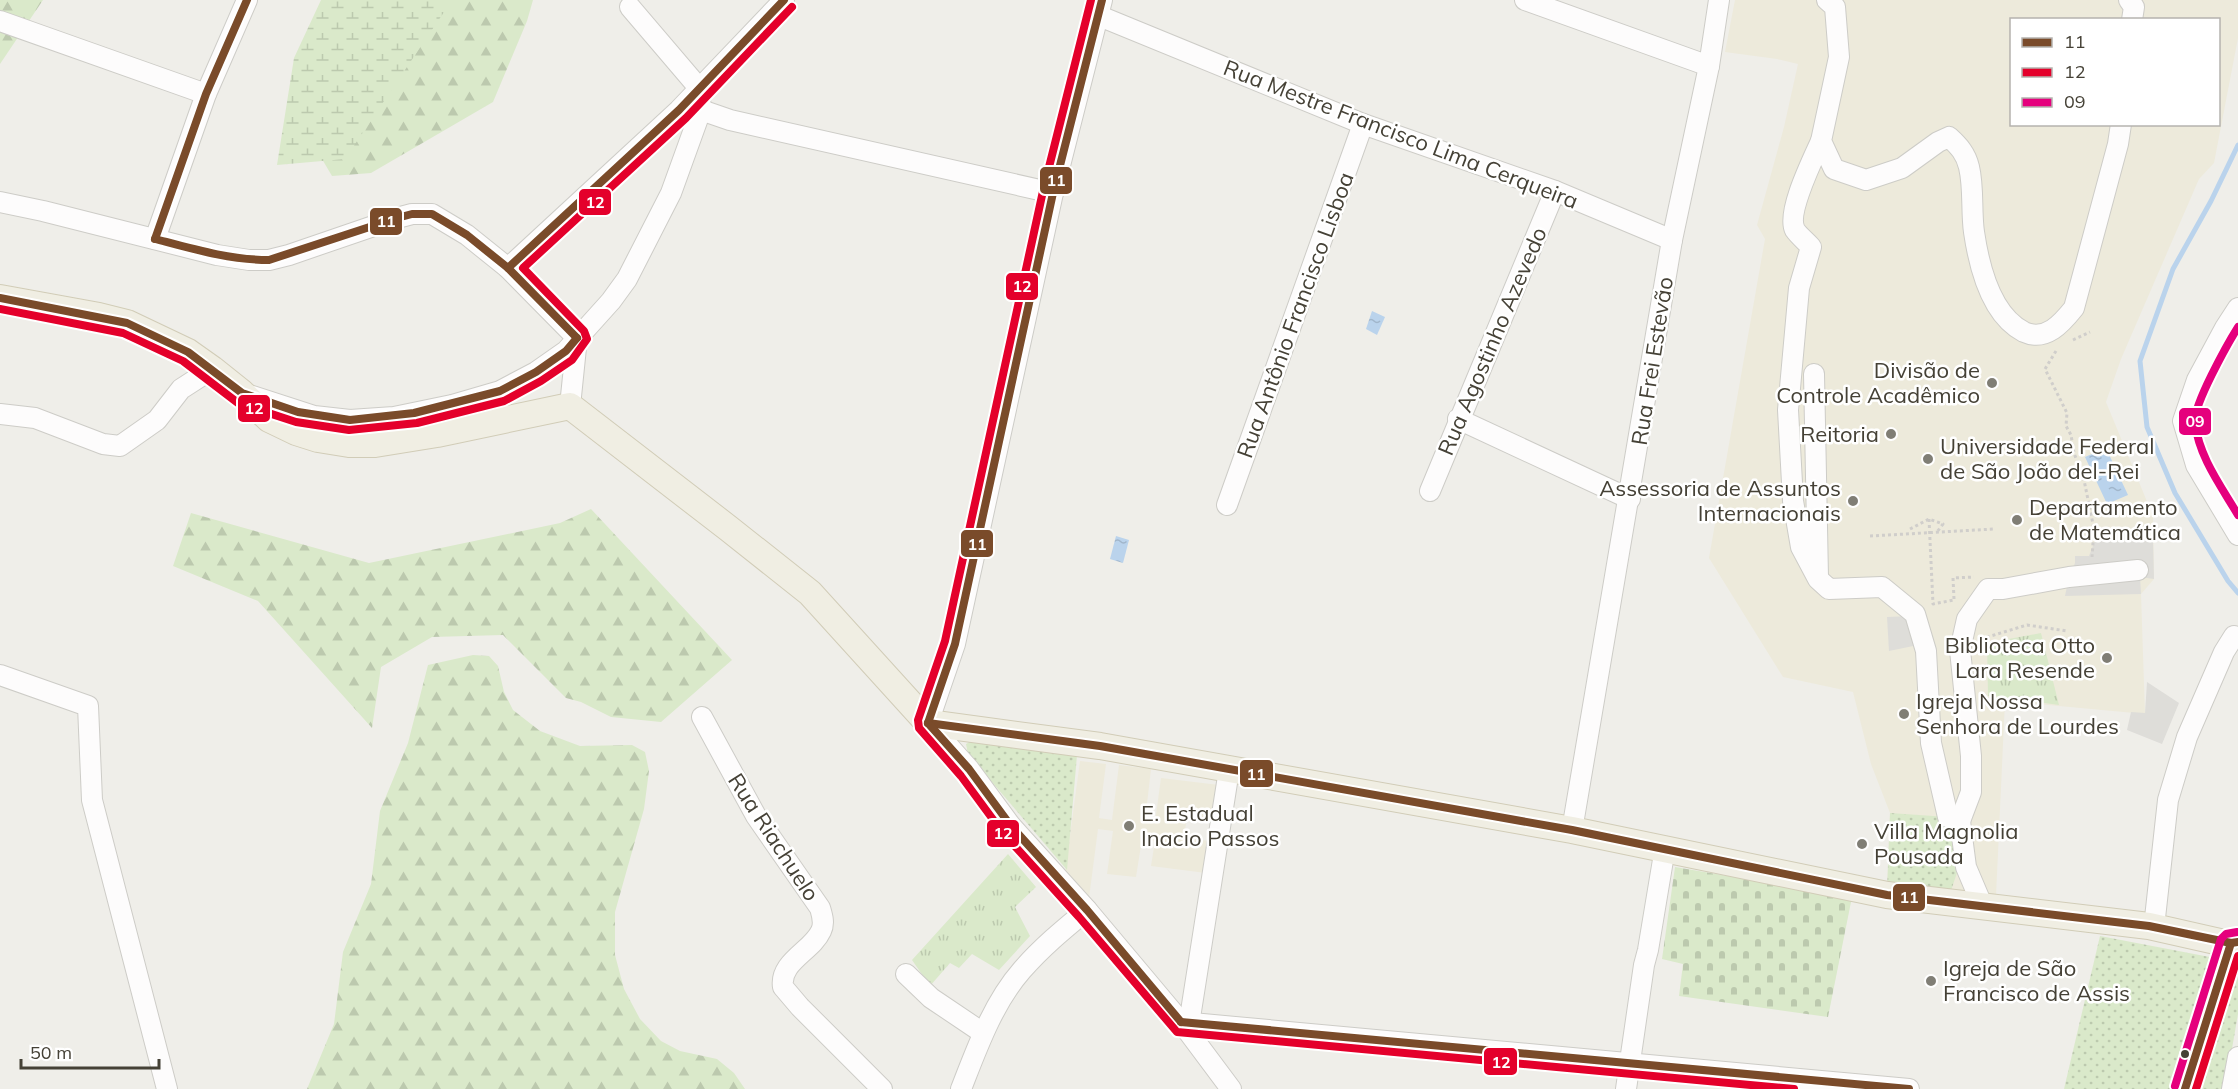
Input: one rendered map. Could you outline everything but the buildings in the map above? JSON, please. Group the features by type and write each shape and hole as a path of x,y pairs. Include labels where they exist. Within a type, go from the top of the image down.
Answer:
{"main road":[{"path":"0,298 127,323 188,352 242,393 269,419 296,432 318,439 349,444 375,444 437,434 570,406 810,593 928,723 1100,746 1572,830 1887,895 2154,927 2236,944 2185,1089"}],"street":[{"path":"155,239 206,94 248,0"},
{"path":"508,268 699,88 784,0"},
{"path":"1525,0 1709,66"},
{"name":"Rua Frei Estevão","path":"1572,830 1630,499 1672,240 1709,66 1719,0"},
{"path":"1827,0 1835,8 1839,57 1821,141 1807,172 1793,216 1794,229 1811,247 1799,288 1788,410 1793,501 1801,547 1818,579 1829,590 1882,587 1915,614 1926,651 1931,743 1948,817 1960,821"},
{"path":"2129,0 2134,7 2132,18"},
{"path":"242,393 298,412 323,417 350,420 394,417 452,405 500,391 536,372 566,351 611,301 627,279 672,193 701,110 699,88 630,7"},
{"path":"1099,8 1053,193 955,644 928,723 969,769 1011,826 1185,1023 1231,1089"},
{"name":"Rua Mestre Francisco Lima Cerqueira","path":"1099,8 1363,124 1555,191 1672,240"},
{"path":"0,21 206,94"},
{"path":"701,110 730,120 1053,193"},
{"name":"Rua Antônio Francisco Lisboa","path":"1227,505 1363,124"},
{"path":"1821,141 1834,169 1866,180 1902,168 1938,142 1949,137 1963,150 1970,167 1975,232 1989,290 2003,315 2015,327 2029,334 2040,334 2050,332 2063,322 2073,308 2115,155 2121,126"},
{"name":"Rua Agostinho Azevedo","path":"1430,491 1458,419 1555,191"},
{"path":"0,202 217,255 249,260 269,260 289,255 397,218 412,214 432,214 467,235 508,268 577,338"},
{"path":"2238,308 2224,328 2197,380 2183,421 2196,465 2238,535"},
{"path":"570,406 577,338"},
{"path":"0,414 35,418 103,444 120,446 157,420 181,390 212,369"},
{"path":"1814,374 1818,579"},
{"path":"1458,419 1630,499"},
{"path":"1971,905 1960,821 1971,792 1971,756 1960,650 1967,619 1988,589 2138,570"},
{"path":"2154,927 2168,800 2191,726 2224,652 2234,636"},
{"path":"0,675 88,706 92,800 167,1089"},
{"name":"Rua Riachuelo","path":"702,717 756,816 820,908 824,919 821,931 783,973 783,987 882,1089"},
{"path":"1185,1023 1229,770"},
{"path":"1626,1089 1644,965 1665,848"},
{"path":"961,1089 983,1033 1021,971 1051,939 1087,910"},
{"path":"906,974 931,998 983,1033"},
{"path":"1185,1023 1631,1062 1781,1084 1909,1089"},
{"path":"2232,1089 2238,1057"}],"path":[{"path":"2072,340 2090,332"},
{"path":"2057,348 2045,369 2067,414 2066,426 2071,435 2090,507 2094,530 2092,557 2087,560"},
{"path":"1929,519 1931,544"},
{"path":"1923,533 1910,528 1929,519 1943,524 1937,532"},
{"path":"1870,536 1994,529"},
{"path":"1954,599 1953,578 1981,577"},
{"path":"1981,649 1981,638 2027,625 2067,631"}],"shaded area":[{"name":"Universidade Federal de São João del-Rei","path":"1735,0 2238,0 2238,38 2214,163 2199,179 2121,359 2106,402 2153,516 2154,579 2141,594 2145,714 2005,701 1996,896 1887,891 1890,813 1871,764 1853,692 1783,677 1709,558 1765,239 1757,225 1784,127 1798,64 1725,52"},
{"path":"2153,540 2154,579 2140,577 2141,594 2065,596 2075,556 2089,556 2095,541"},
{"path":"1912,616 1918,645 1889,651 1887,617"},
{"path":"2147,682 2179,703 2162,744 2127,730 2131,712 2145,713"},
{"name":"E. Estadual Inacio Passos","path":"1080,761 1106,764 1099,818 1112,820 1119,765 1151,769 1145,821 1155,822 1161,778 1219,785 1215,819 1187,816 1184,838 1210,841 1206,873 1151,866 1155,841 1142,839 1136,877 1107,874 1113,831 1098,829 1089,898 1065,873"}],"green space":[{"path":"0,0 43,0 0,64"},
{"path":"321,0 454,0 345,159 277,165 294,58"},
{"path":"340,0 533,0 527,21 493,102 371,173 332,176 296,115"},
{"path":"591,509 732,660 661,722 611,717 581,702 566,698 503,635 432,637 381,667 372,728 258,601 173,566 191,513 369,563 560,523"},
{"path":"2041,633 2059,705 1988,696 1987,643"},
{"path":"473,655 489,656 498,666 504,692 513,710 540,731 580,746 632,745 645,752 649,771 644,809 615,912 615,955 624,989 640,1019 661,1041 680,1051 717,1059 734,1073 745,1089 307,1089 334,1024 343,952 371,884 380,811 408,743 428,665"},
{"path":"983,735 1077,755 1067,870 968,754 966,744"},
{"path":"1890,813 1948,817 1958,828 1959,867 1948,899 1887,891"},
{"path":"1008,854 1036,887 1015,907 1030,936 999,970 972,954 959,968 950,963 930,986 912,960"},
{"path":"1675,867 1852,897 1828,1017 1679,996 1683,964 1662,959"},
{"path":"2100,936 2215,958 2176,1089 2064,1089"},
{"path":"2233,963 2238,965 2238,1014 2225,1089 2190,1089"}],"water":[{"path":"1372,311 1385,317 1377,335 1366,329"},
{"path":"2106,448 2128,495 2107,504 2085,457"},
{"path":"1116,536 1129,540 1123,563 1110,559"}],"waterway":[{"path":"2238,145 2211,201 2173,269 2140,361 2147,427 2175,493 2228,581 2238,593"}],"transit line":[{"name":"11","path":"155,239 206,94 247,0"},
{"name":"11","path":"508,268 679,110 784,0"},
{"name":"12","path":"1091,0 1043,191 945,641 918,720 919,728 961,776 1003,833 1079,917 1177,1032 1794,1089"},
{"name":"11","path":"928,723 955,644 1053,193 1102,0"},
{"name":"12","path":"0,309 123,333 183,361 238,403 296,422 349,430 417,423 504,401 541,381 572,360 587,339 584,331 523,268 686,118 792,7"},
{"name":"11","path":"155,239 226,256 269,260 397,218 412,214 432,214 467,235 508,268 577,338"},
{"name":"11","path":"0,298 127,323 188,352 242,393 298,412 350,420 414,413 500,391 536,372 566,351 577,338"},
{"name":"09","path":"2238,327 2205,390 2195,423 2197,436 2206,459 2238,515"},
{"name":"11","path":"928,723 1100,746 1572,830 1887,895 2149,926 2231,943 2238,942"},
{"name":"11","path":"928,723 969,769 1011,826 1087,910 1181,1022"},
{"name":"09","path":"2175,1086 2221,939 2226,934 2237,932"},
{"name":"11","path":"2185,1089 2231,943"},
{"name":"12","path":"2196,1089 2238,956"},
{"name":"11","path":"1181,1022 1909,1089"}],"place":[{"name":"Divisão de Controle Acadêmico","path":"1992,383"},
{"name":"Reitoria","path":"1891,434"},
{"name":"Universidade Federal de São João del-Rei","path":"1928,459"},
{"name":"Assessoria de Assuntos Internacionais","path":"1853,501"},
{"name":"Departamento de Matemática","path":"2017,520"},
{"name":"Biblioteca Otto Lara Resende","path":"2107,658"},
{"name":"Igreja Nossa Senhora de Lourdes","path":"1904,714"},
{"name":"E. Estadual Inacio Passos","path":"1129,826"},
{"name":"Villa Magnolia Pousada","path":"1862,844"},
{"name":"Igreja de São Francisco de Assis","path":"1931,981"}]}
